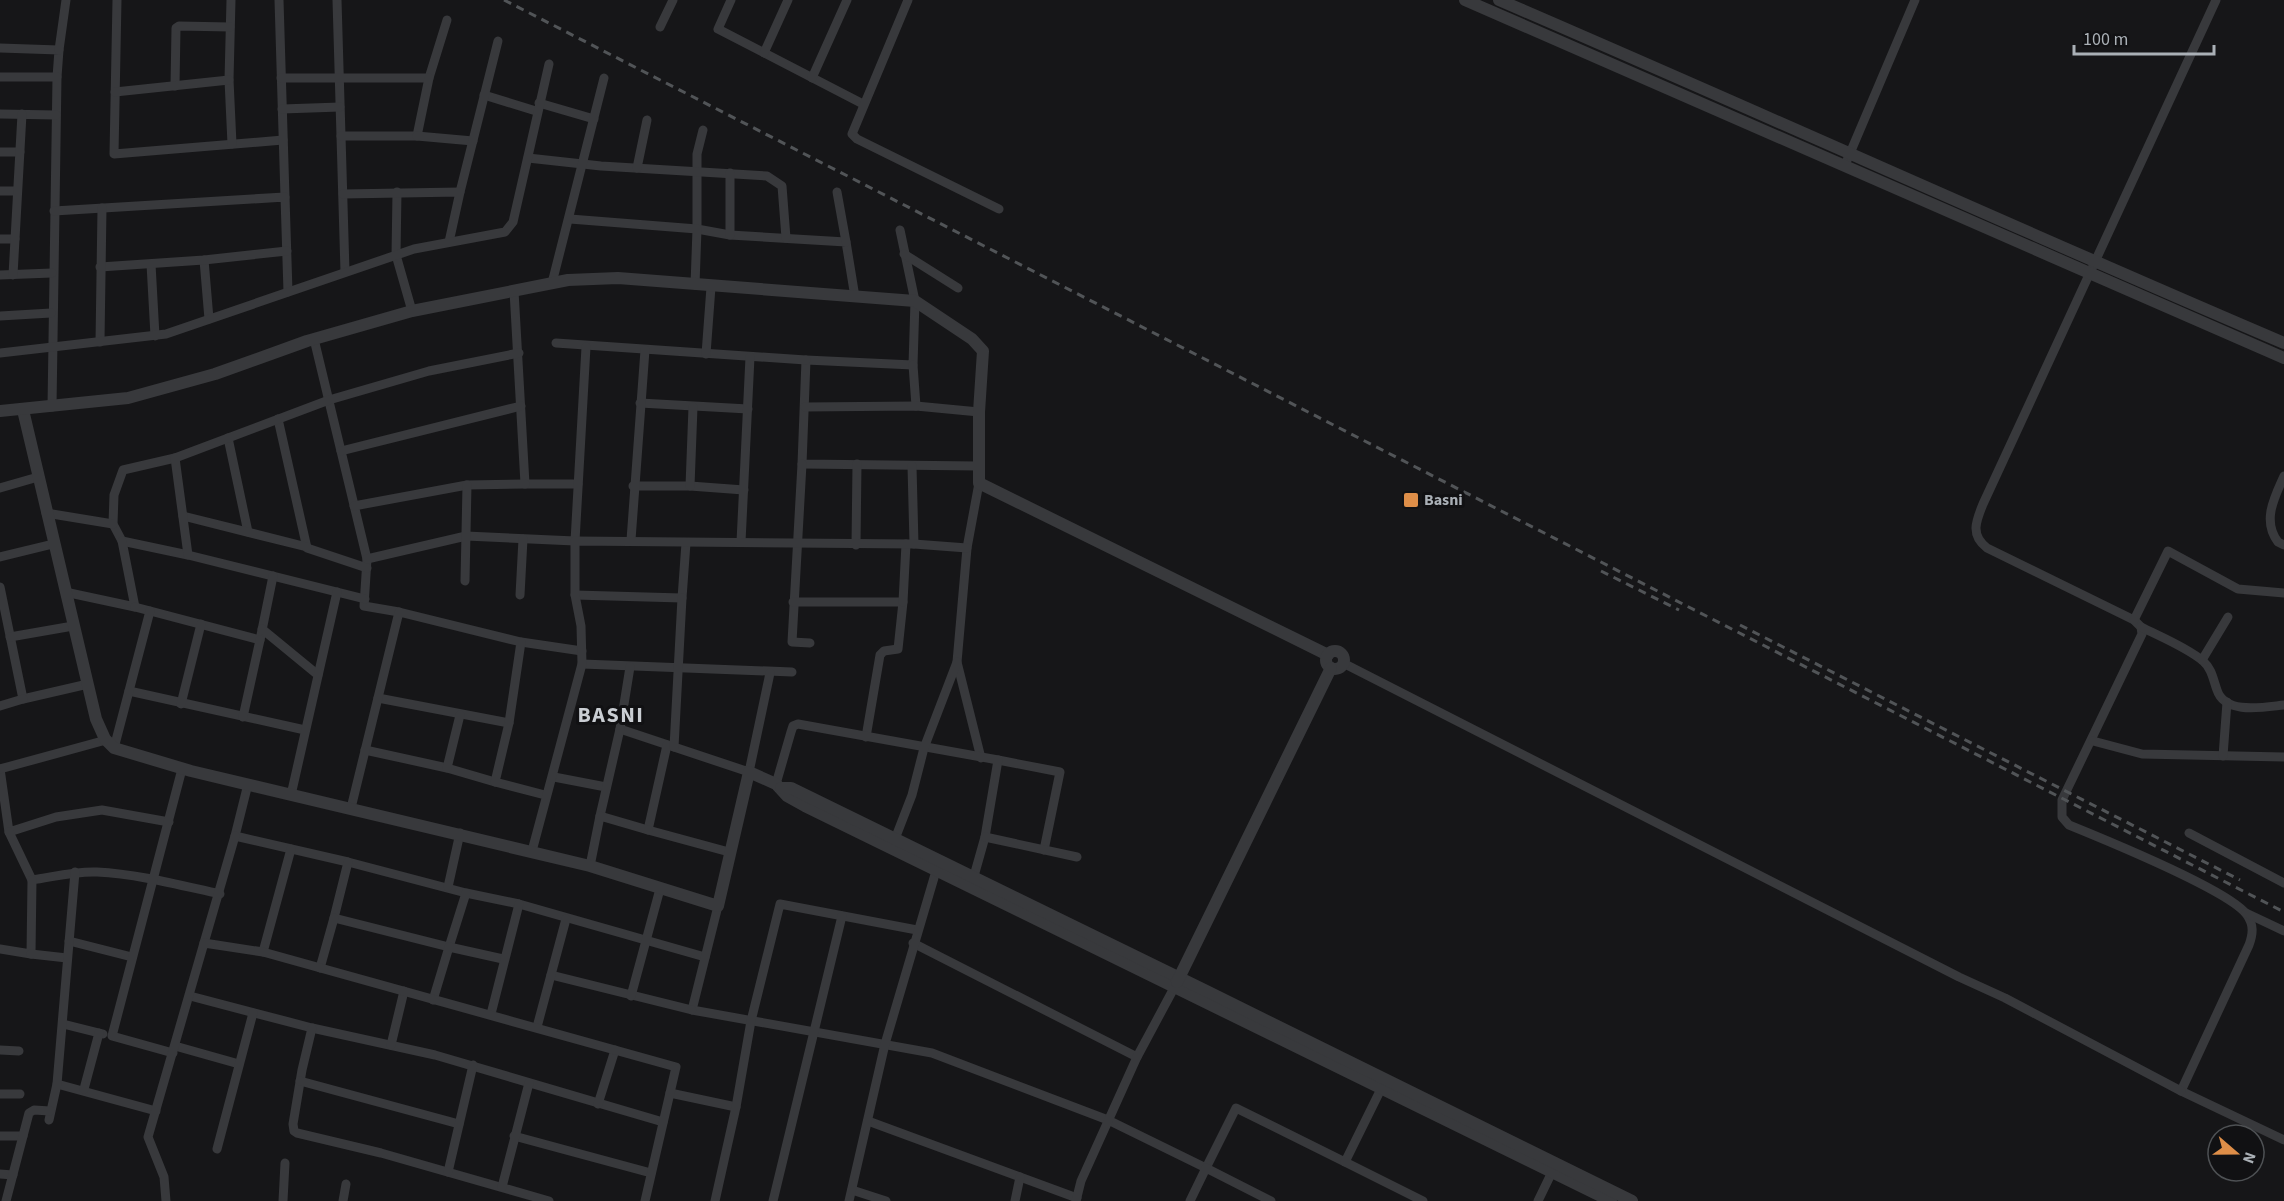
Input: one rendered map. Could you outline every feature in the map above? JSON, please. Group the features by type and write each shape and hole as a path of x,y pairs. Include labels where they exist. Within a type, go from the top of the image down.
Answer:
{"street":[{"path":"52,407 51,313 57,77 66,0"},
{"path":"117,0 114,154 283,140"},
{"path":"231,0 229,80 232,144"},
{"path":"279,0 288,292"},
{"path":"337,0 345,272"},
{"path":"660,27 673,0"},
{"path":"731,0 718,29 863,104"},
{"path":"764,53 788,0"},
{"path":"812,78 847,0"},
{"path":"908,0 852,134 857,139 999,209"},
{"path":"1466,0 1845,165 2091,267 2284,343"},
{"path":"1499,0 1850,152 2284,358"},
{"path":"1845,165 1915,0"},
{"path":"2216,0 1983,504 1975,532 1978,541 1987,548 2138,623 2202,660 2211,669 2218,693 2227,702 2250,708 2284,705"},
{"path":"417,136 429,78 447,20"},
{"path":"175,86 176,28 179,26 230,27"},
{"path":"449,242 498,40"},
{"path":"0,48 59,50"},
{"path":"0,353 155,336 396,255 508,230 513,222 549,64"},
{"path":"0,77 57,77"},
{"path":"281,78 429,78"},
{"path":"552,284 604,78"},
{"path":"116,92 229,80"},
{"path":"484,95 594,118"},
{"path":"282,109 340,107"},
{"path":"0,114 56,116"},
{"path":"13,275 22,114"},
{"path":"637,168 647,120"},
{"path":"695,285 699,172 697,154 703,130"},
{"path":"341,136 417,136 473,141"},
{"path":"0,152 20,152"},
{"path":"528,158 582,164 767,176 782,186 786,238"},
{"path":"730,173 730,236"},
{"path":"0,191 16,191"},
{"path":"398,192 396,255 412,311"},
{"path":"343,194 460,192"},
{"path":"837,192 855,297"},
{"path":"54,211 285,197"},
{"path":"100,342 102,208"},
{"path":"570,219 697,229 730,236 846,243"},
{"path":"900,230 915,301 913,365 916,406"},
{"path":"0,239 15,239"},
{"path":"100,267 204,260 287,250"},
{"path":"904,254 958,288"},
{"path":"204,260 208,319"},
{"path":"151,264 155,336"},
{"path":"0,275 52,273"},
{"path":"0,411 128,398 215,374 314,339 412,311 552,284 618,278 915,301 972,339 983,351 979,412 979,483 967,548 957,662 924,748 912,795 895,839"},
{"path":"706,354 711,287"},
{"path":"514,291 525,484"},
{"path":"0,316 51,313"},
{"path":"314,339 367,563 364,606 399,612 522,642 582,651"},
{"path":"556,343 586,347 913,365"},
{"path":"532,851 545,795 554,777 582,664 580,618 575,595 575,541 586,347"},
{"path":"631,540 633,486 645,350"},
{"path":"135,607 122,541 112,524 114,495 123,470 175,458 329,400 429,371 519,353"},
{"path":"741,542 750,357"},
{"path":"806,360 792,642 810,643"},
{"path":"640,403 748,410"},
{"path":"341,451 521,406"},
{"path":"690,486 693,406"},
{"path":"805,407 916,406 979,412"},
{"path":"23,410 96,718 110,744"},
{"path":"278,420 307,547"},
{"path":"228,438 248,532"},
{"path":"175,458 188,555"},
{"path":"802,464 978,466"},
{"path":"856,544 857,464"},
{"path":"866,737 880,655 884,651 898,649 910,544 912,466"},
{"path":"2284,476 2273,502 2270,525 2278,542 2284,545"},
{"path":"0,488 38,477"},
{"path":"979,483 1328,655 1326,662 1337,665 2004,998 2181,1091 2284,1140"},
{"path":"354,506 430,490 467,485 578,484"},
{"path":"465,581 467,485"},
{"path":"633,486 690,486 744,490"},
{"path":"46,513 112,524"},
{"path":"183,516 367,563 466,536 575,541 910,544 967,548"},
{"path":"520,595 523,539"},
{"path":"122,541 365,599"},
{"path":"648,830 671,746 680,667 686,543"},
{"path":"0,557 53,544"},
{"path":"2181,1091 2249,945 2252,924 2245,913 2234,903 2181,875 2065,822 2060,810 2062,800 2093,741 2142,634 2138,623 2168,551 2238,589 2284,594"},
{"path":"243,717 273,576"},
{"path":"0,587 23,699"},
{"path":"65,592 135,607 260,640"},
{"path":"291,795 337,592"},
{"path":"575,595 682,598"},
{"path":"794,602 903,602"},
{"path":"110,744 129,691 150,611"},
{"path":"351,808 399,612"},
{"path":"2202,660 2228,617"},
{"path":"181,704 201,624"},
{"path":"10,637 73,626"},
{"path":"262,629 318,675"},
{"path":"495,782 509,723 522,642"},
{"path":"957,662 981,758"},
{"path":"582,664 770,673 792,672"},
{"path":"868,1121 1076,1200 1081,1181 1137,1057 1337,665"},
{"path":"590,866 620,729 630,667"},
{"path":"692,1010 718,906 770,673"},
{"path":"0,706 88,684"},
{"path":"129,691 305,730"},
{"path":"378,698 509,723"},
{"path":"2223,756 2227,702"},
{"path":"447,768 460,715"},
{"path":"779,786 793,726 798,724 1060,772 1044,850"},
{"path":"620,729 749,772 779,786 791,788 974,876 1177,982 1352,1069 1632,1201"},
{"path":"2093,741 2142,754 2284,757"},
{"path":"31,954 32,880 9,832 0,769 110,744 182,769 460,833 590,866 660,890 718,906"},
{"path":"365,750 447,768 545,795"},
{"path":"974,876 999,760"},
{"path":"112,1036 182,769"},
{"path":"554,777 606,787"},
{"path":"166,1201 164,1177 148,1137 220,894 248,784"},
{"path":"779,786 787,796 805,806 936,871 1177,982"},
{"path":"9,832 56,817 102,810 169,822"},
{"path":"600,816 729,852"},
{"path":"448,887 460,833"},
{"path":"2189,833 2284,883"},
{"path":"235,836 348,862 417,882 448,887 466,894 519,904 705,957"},
{"path":"984,837 1077,856"},
{"path":"263,952 291,849"},
{"path":"320,968 348,862"},
{"path":"849,1201 885,1044 936,871"},
{"path":"32,880 75,872 96,872 153,879 220,894"},
{"path":"6,1201 28,1113 34,1110 50,1115 57,1083 75,872"},
{"path":"631,996 660,890"},
{"path":"433,1000 466,894"},
{"path":"491,1014 503,959 519,904"},
{"path":"715,1201 736,1107 751,1021 780,904 917,930"},
{"path":"2245,913 2284,932"},
{"path":"773,1201 842,916"},
{"path":"334,918 503,959"},
{"path":"537,1027 566,919"},
{"path":"69,940 132,957"},
{"path":"204,943 263,952 676,1067 645,1201"},
{"path":"913,943 1137,1057"},
{"path":"0,949 67,958"},
{"path":"551,975 692,1010 932,1053 1108,1120 1267,1200"},
{"path":"391,1045 404,991"},
{"path":"190,996 312,1028 473,1065 663,1122"},
{"path":"217,1149 253,1012"},
{"path":"63,1024 239,1064"},
{"path":"312,1028 300,1081 293,1124 294,1131 381,1153 549,1201"},
{"path":"84,1089 99,1033"},
{"path":"0,1050 19,1051"},
{"path":"598,1104 615,1050"},
{"path":"448,1172 473,1065"},
{"path":"1352,1069 1382,1089 1611,1201"},
{"path":"300,1081 459,1124"},
{"path":"57,1083 156,1111"},
{"path":"502,1187 529,1083"},
{"path":"1345,1162 1382,1089"},
{"path":"670,1093 736,1107"},
{"path":"0,1094 20,1094"},
{"path":"1190,1201 1236,1108 1423,1201"},
{"path":"0,1136 23,1137"},
{"path":"514,1136 651,1173"},
{"path":"283,1201 285,1162"},
{"path":"1538,1201 1552,1172"},
{"path":"0,1174 13,1174"},
{"path":"1015,1201 1020,1177"},
{"path":"343,1201 346,1184"},
{"path":"852,1190 886,1201"}],"railway":[{"path":"504,0 2284,912"},
{"path":"1601,571 1679,610"},
{"path":"1740,625 2240,880"}],"place":[{"name":"Basni","path":"1411,500"}],"district":[{"name":"BASNI","path":"611,715"}]}
